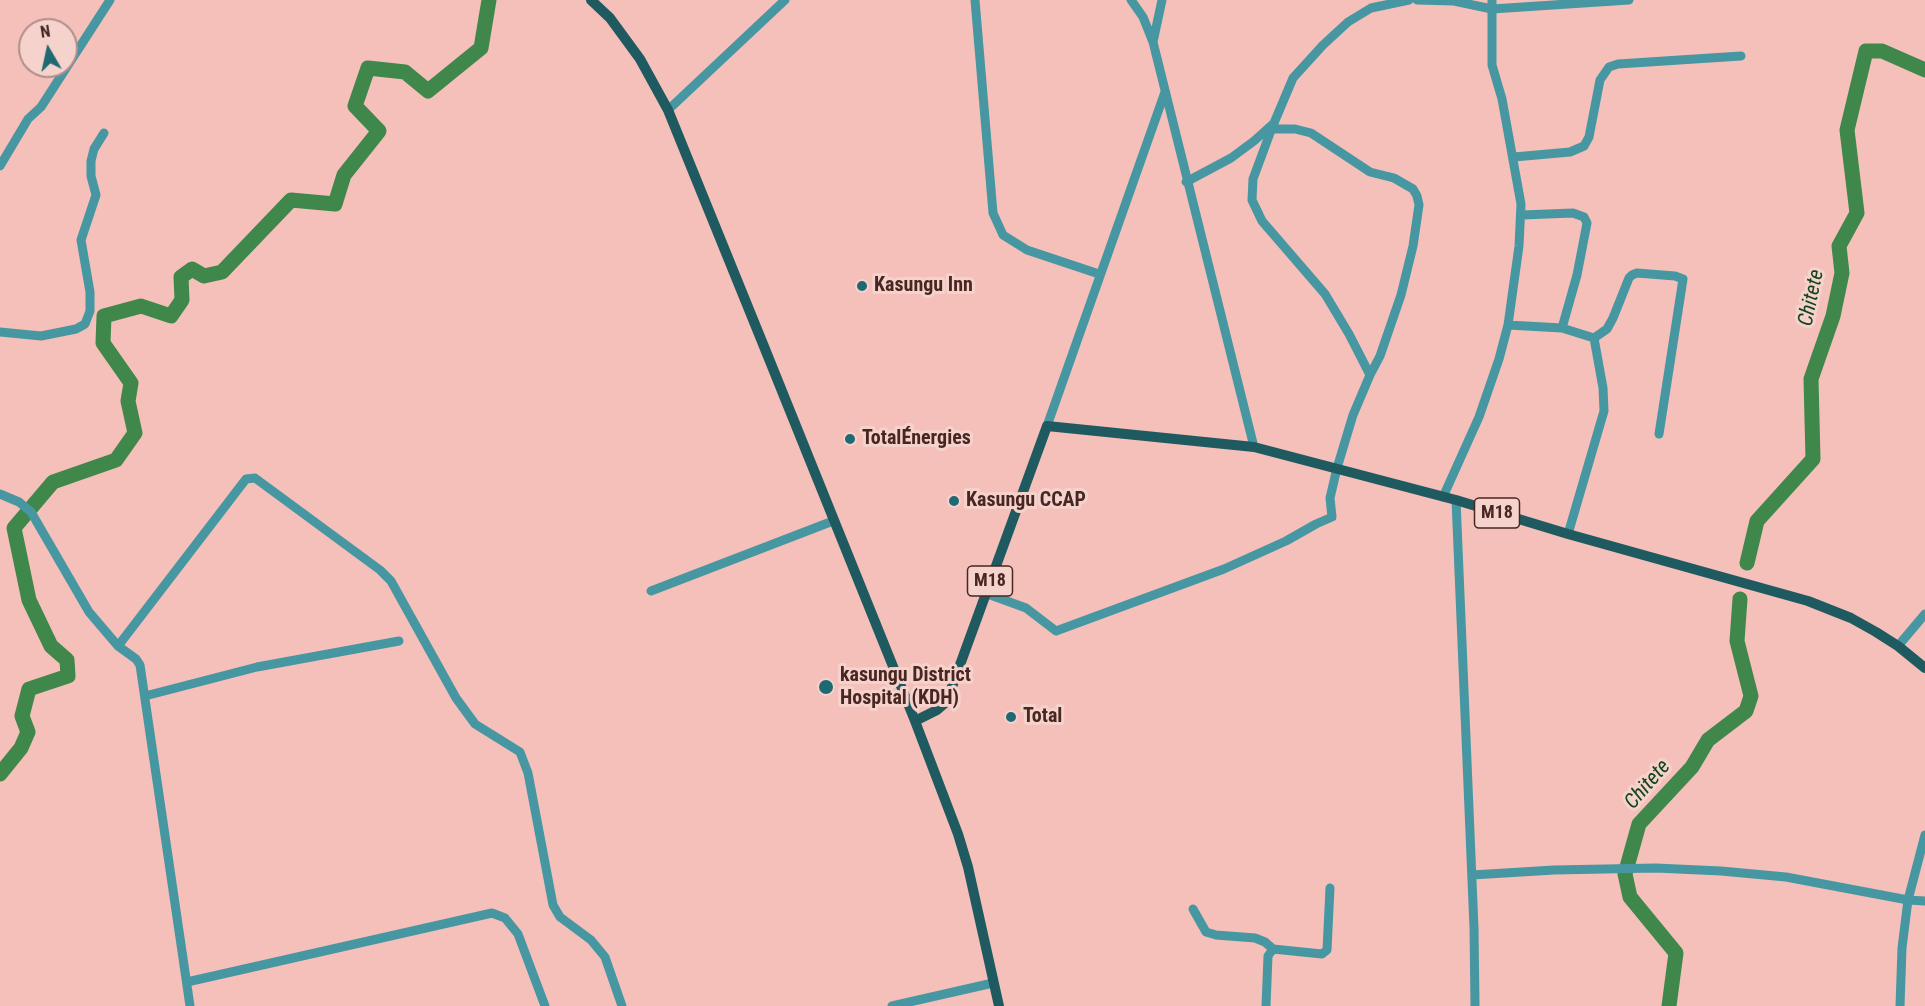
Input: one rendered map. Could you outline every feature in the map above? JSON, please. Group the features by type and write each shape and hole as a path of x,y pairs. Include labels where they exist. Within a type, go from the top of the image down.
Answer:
{"main road":[{"path":"591,0 610,18 640,59 668,110 915,721 964,850 999,1006"},
{"name":"M18","path":"915,721 944,704 1047,426 1254,447 1456,500 1808,601 1851,618 1898,646 1925,668"}],"street":[{"path":"0,166 28,119 41,107 110,0"},
{"path":"668,110 785,0"},
{"path":"975,0 993,213 1003,235 1027,250 1099,274"},
{"path":"1131,0 1143,17 1153,42 1186,182 1254,447"},
{"path":"1153,42 1162,0"},
{"path":"1370,375 1350,334 1325,294 1263,221 1252,200 1253,179 1293,78 1348,22 1371,8 1410,0"},
{"path":"1417,0 1492,4 1629,0"},
{"path":"1443,497 1489,393 1508,325 1522,214 1514,157 1502,99 1492,65 1492,4"},
{"path":"1514,157 1570,152 1584,146 1589,137 1600,80 1609,67 1618,64 1742,56"},
{"path":"1047,426 1165,92"},
{"path":"985,593 1026,608 1056,631 1224,569 1286,542 1332,517 1330,498 1353,415 1380,356 1401,295 1413,246 1419,205 1418,196 1413,189 1394,178 1370,172 1311,133 1273,126 1231,158 1186,182"},
{"path":"0,332 41,336 76,329 85,324 90,311 90,292 81,240 96,195 91,176 91,161 94,149 105,133"},
{"path":"1522,214 1573,213 1584,217 1587,223 1577,275 1562,328"},
{"path":"1594,338 1606,329 1613,318 1632,275 1637,273 1675,276 1683,279 1659,434"},
{"path":"1508,325 1562,328 1594,338"},
{"path":"1568,534 1604,411 1603,388 1594,338"},
{"path":"118,646 246,479 255,478 380,570 391,581 456,698 475,724 520,752 528,773 553,905 560,916 591,940 605,957 622,1006"},
{"path":"0,494 19,502 31,512 89,612 118,646 136,659 140,665 190,1006"},
{"path":"1456,500 1472,875 1475,1006"},
{"path":"651,591 833,521"},
{"path":"1898,646 1925,614"},
{"path":"145,696 257,667 399,641"},
{"path":"1900,1006 1902,948 1908,900 1925,835"},
{"path":"1472,875 1554,870 1656,868 1721,871 1786,877 1908,900 1925,901"},
{"path":"1193,909 1206,932 1255,938 1265,942 1273,949 1322,954 1327,950 1330,888"},
{"path":"187,982 492,913 505,918 518,934 545,1006"},
{"path":"1266,1006 1268,956 1273,949"},
{"path":"892,1006 993,983"}],"waterway":[{"path":"0,774 21,748 28,732 22,716 29,689 68,676 67,660 51,646 29,600 14,528 53,482 116,460 135,433 128,401 131,383 103,343 104,316 141,306 171,316 182,300 181,277 192,269 204,276 222,272 291,200 335,204 344,175 379,131 355,106 368,68 405,72 428,91 481,48 489,0"},
{"name":"Chitete","path":"1747,563 1757,521 1813,459 1811,379 1833,316 1842,273 1839,246 1857,213 1847,130 1866,51 1882,51 1925,70"},
{"name":"Chitete","path":"1669,1006 1676,953 1630,897 1625,874 1639,824 1692,767 1708,740 1746,711 1751,696 1737,641 1740,599"}],"place":[{"name":"Kasungu Inn","path":"862,286"},
{"name":"TotalÉnergies","path":"850,439"},
{"name":"Kasungu CCAP","path":"954,501"},
{"name":"kasungu District Hospital (KDH)","path":"826,687"},
{"name":"Total","path":"1011,717"}]}
